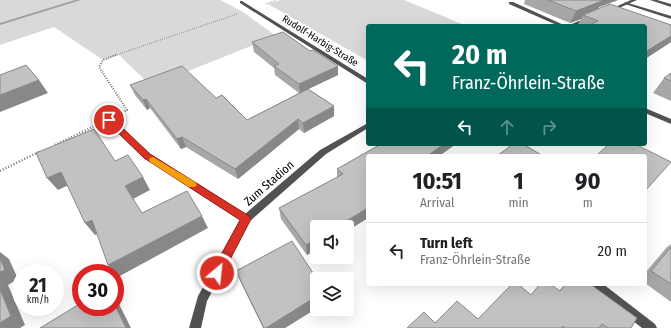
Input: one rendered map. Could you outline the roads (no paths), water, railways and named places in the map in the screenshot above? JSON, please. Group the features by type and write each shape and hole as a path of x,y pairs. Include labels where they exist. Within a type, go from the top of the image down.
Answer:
{"street":[{"path":"599,15 635,0"},
{"path":"652,0 671,6"},
{"name":"Rudolf-Harbig-Straße","path":"242,2 366,81"},
{"path":"511,3 558,24"},
{"path":"627,3 671,18"},
{"path":"576,24 592,18"},
{"path":"647,111 671,122"},
{"path":"109,120 147,156 246,219"},
{"name":"Zum Stadion","path":"195,328 202,300 246,219 324,152 366,125"},
{"path":"598,286 651,328"}],"waterway":[{"path":"0,24 79,0"}]}
